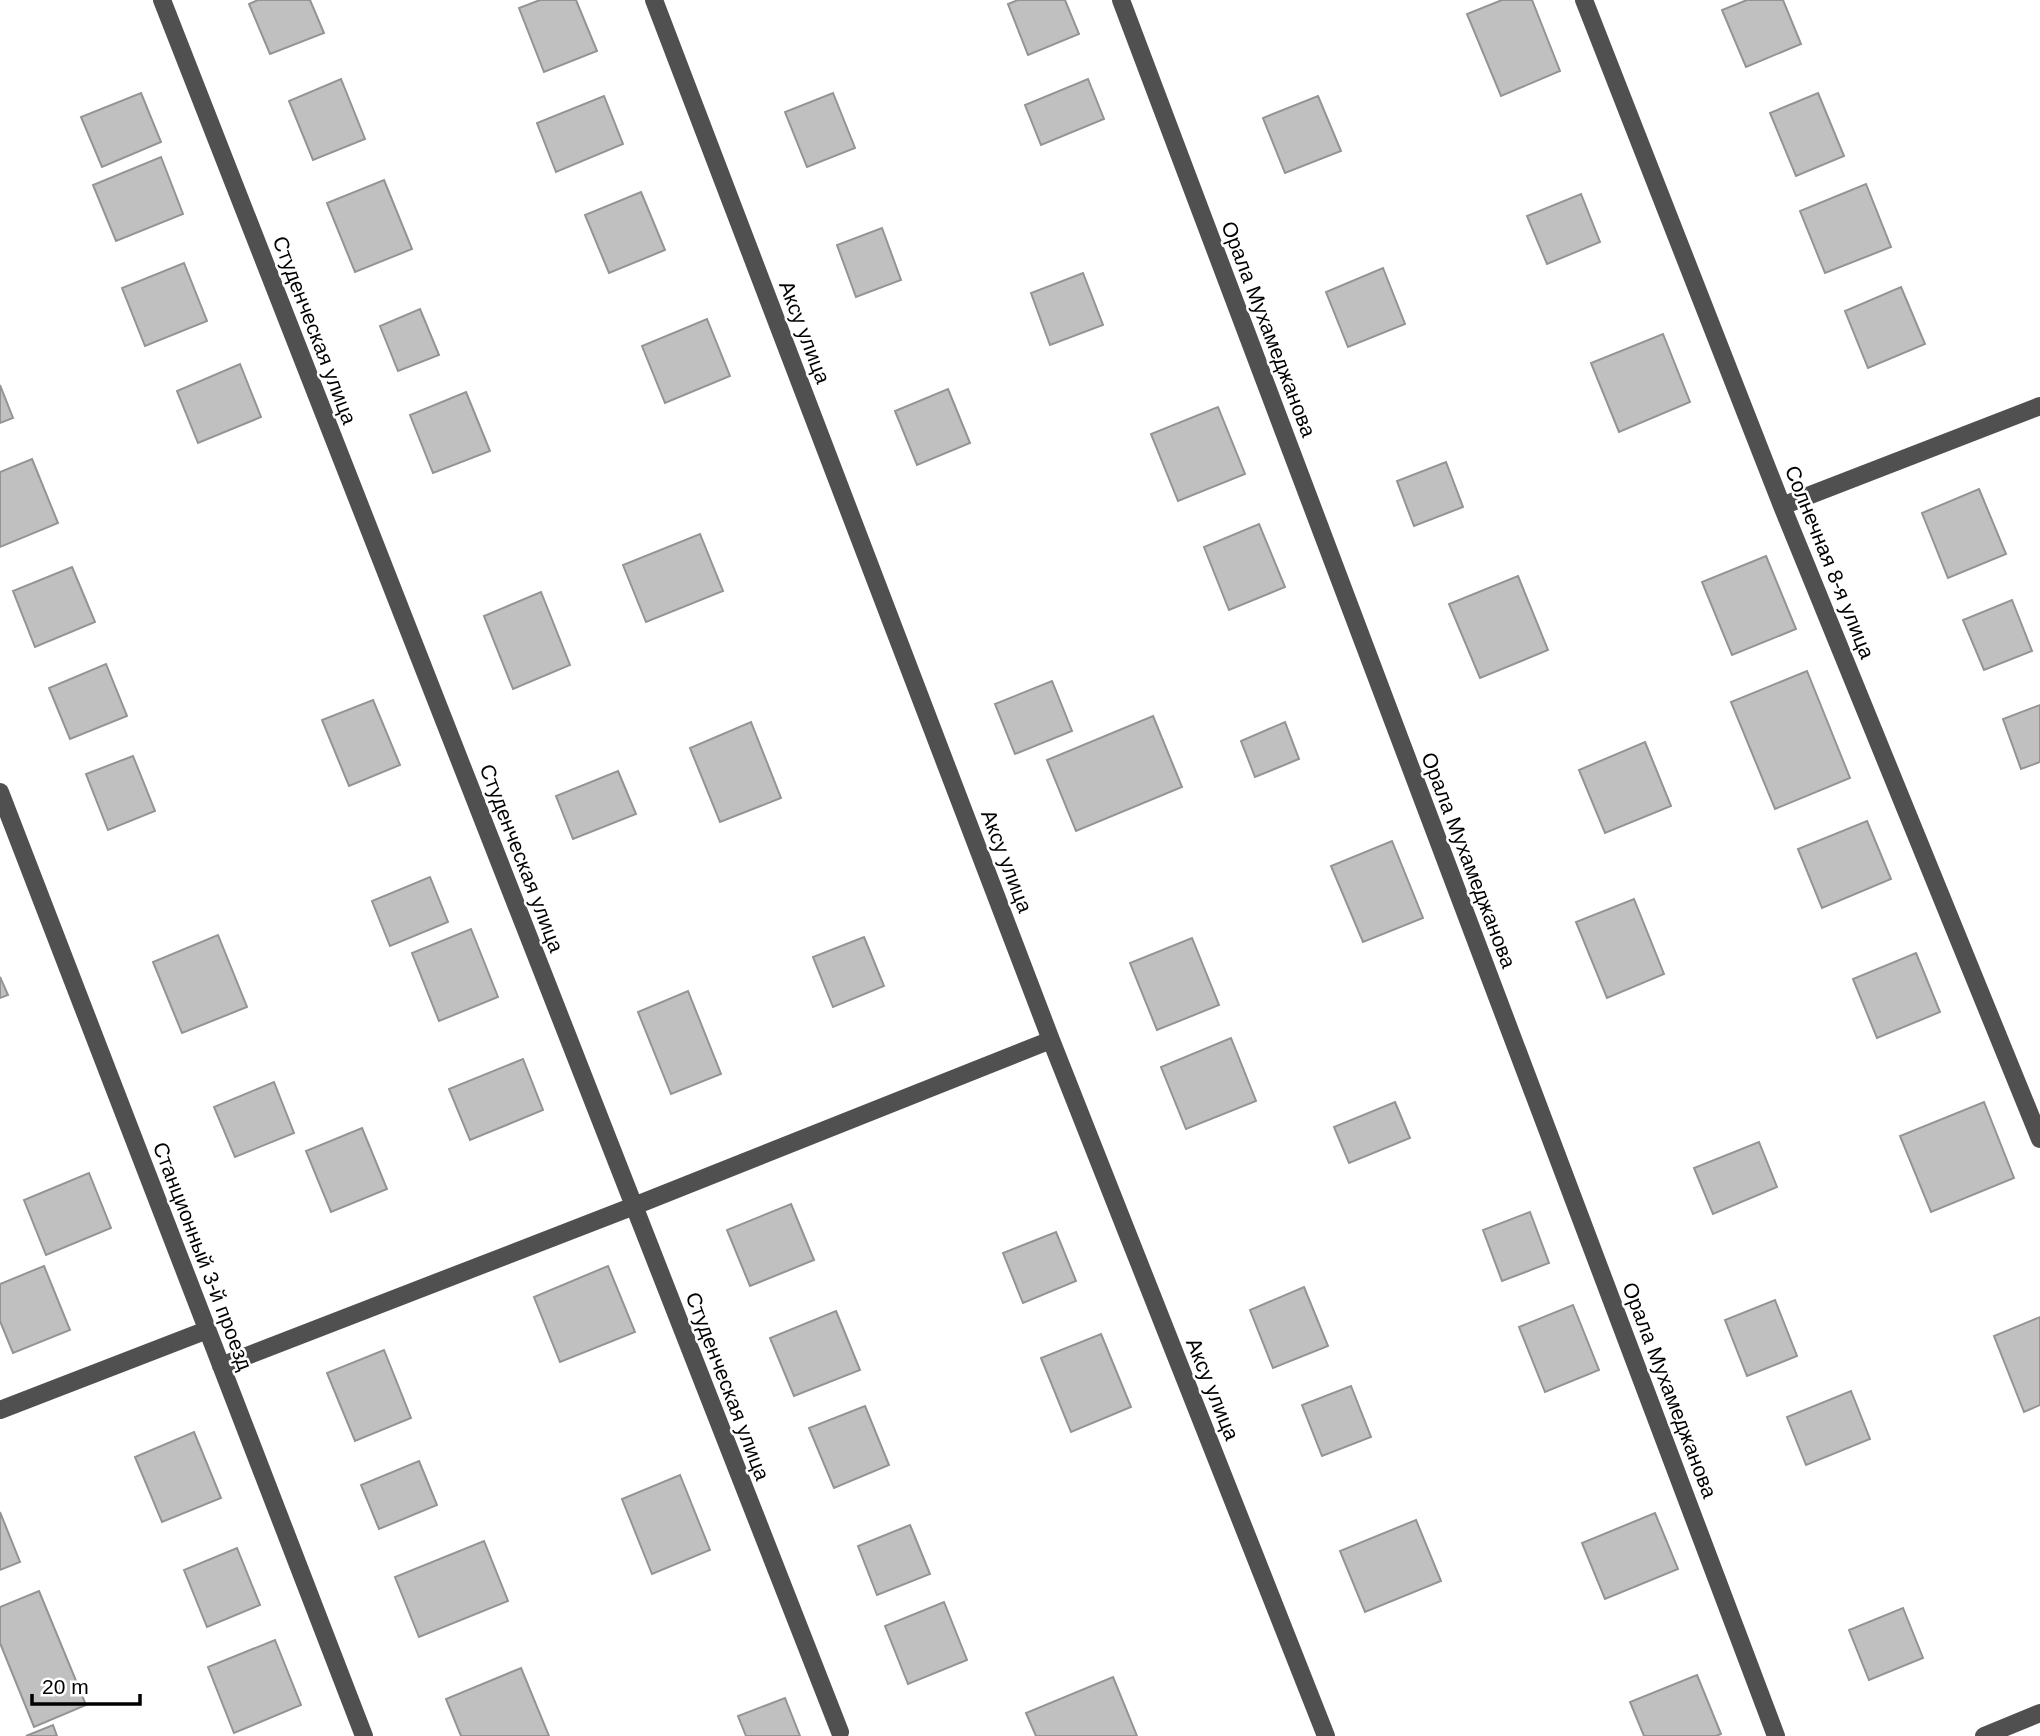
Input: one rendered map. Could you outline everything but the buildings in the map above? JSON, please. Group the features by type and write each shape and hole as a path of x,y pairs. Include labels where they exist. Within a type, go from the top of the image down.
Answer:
{"street":[{"name":"Студенческая улица","path":"162,0 840,1732"},
{"name":"Аксу улица","path":"654,0 1051,1040 1326,1736"},
{"name":"Орала Мухамеджанова","path":"1121,0 1776,1736"},
{"name":"Солнечная 8-я улица","path":"1584,0 1782,506 2040,1139"},
{"path":"1782,506 2040,406"},
{"name":"Станционный 3-й проезд","path":"0,792 364,1736"},
{"path":"221,1366 1051,1040"},
{"path":"0,1410 207,1330"},
{"path":"1984,1736 2040,1713"}]}
